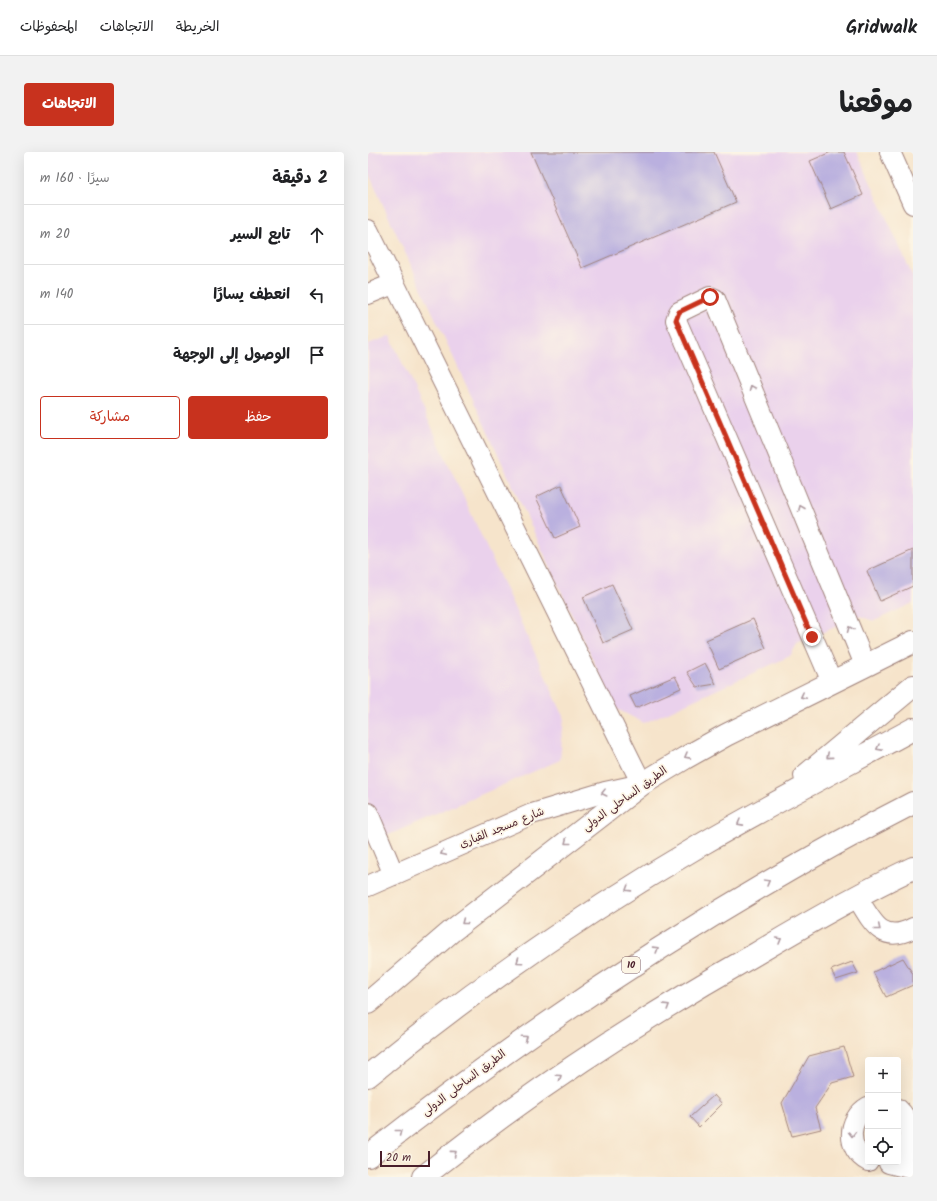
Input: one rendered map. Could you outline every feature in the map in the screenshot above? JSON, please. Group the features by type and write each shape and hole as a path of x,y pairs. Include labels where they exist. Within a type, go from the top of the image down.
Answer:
{"highway":[{"name":"الطريق الساحلى الدولى","path":"368,1003 453,930 642,784 685,758 865,665 913,642"},
{"path":"767,807 913,686"},
{"path":"368,1076 463,1001 584,917 692,850 767,807 913,729"},
{"name":"الطريق الساحلى الدولى","path":"368,1156 506,1052 647,954 794,866 913,803"},
{"path":"423,1177 495,1122 626,1032 693,989 857,897 913,868"}],"street":[{"path":"890,152 913,204"},
{"path":"368,230 393,284 642,784"},
{"path":"368,294 393,284"},
{"path":"832,682 676,320 679,312 710,297 715,299 865,665"},
{"name":"شارع مسجد القبارى","path":"368,886 496,828 532,814 605,792 642,784"},
{"path":"368,813 394,875"},
{"path":"857,897 874,925 881,931 890,934 899,934 913,928"},
{"path":"865,1109 854,1120 852,1137 858,1153 865,1155"},
{"path":"901,1112 905,1115 912,1131 909,1148 901,1152"},
{"path":"898,1165 913,1169"}],"shaded area":[{"path":"368,152 857,152 913,277 913,603 874,621 860,616 812,637 797,644 790,656 644,723 615,708 368,172"},
{"path":"390,336 564,717 560,760 368,844 368,344"}],"building":[{"path":"531,152 714,152 736,202 582,268"},
{"path":"831,152 844,152 863,195 831,209 810,161"},
{"path":"561,485 580,527 555,538 536,497"},
{"path":"913,550 913,586 880,601 867,571"},
{"path":"612,584 633,630 603,643 583,597"},
{"path":"753,619 766,648 719,669 706,640"},
{"path":"705,663 716,684 697,687 687,672"},
{"path":"675,676 681,688 636,708 630,696"},
{"path":"903,958 913,974 913,985 886,997 873,972"},
{"path":"852,962 858,973 836,980 831,970"},
{"path":"844,1047 853,1077 832,1083 815,1108 821,1129 792,1136 782,1103 809,1056"},
{"path":"714,1095 722,1104 699,1127 690,1117"}],"route":[{"path":"710,297 679,312 676,316 676,320 812,637"}]}
